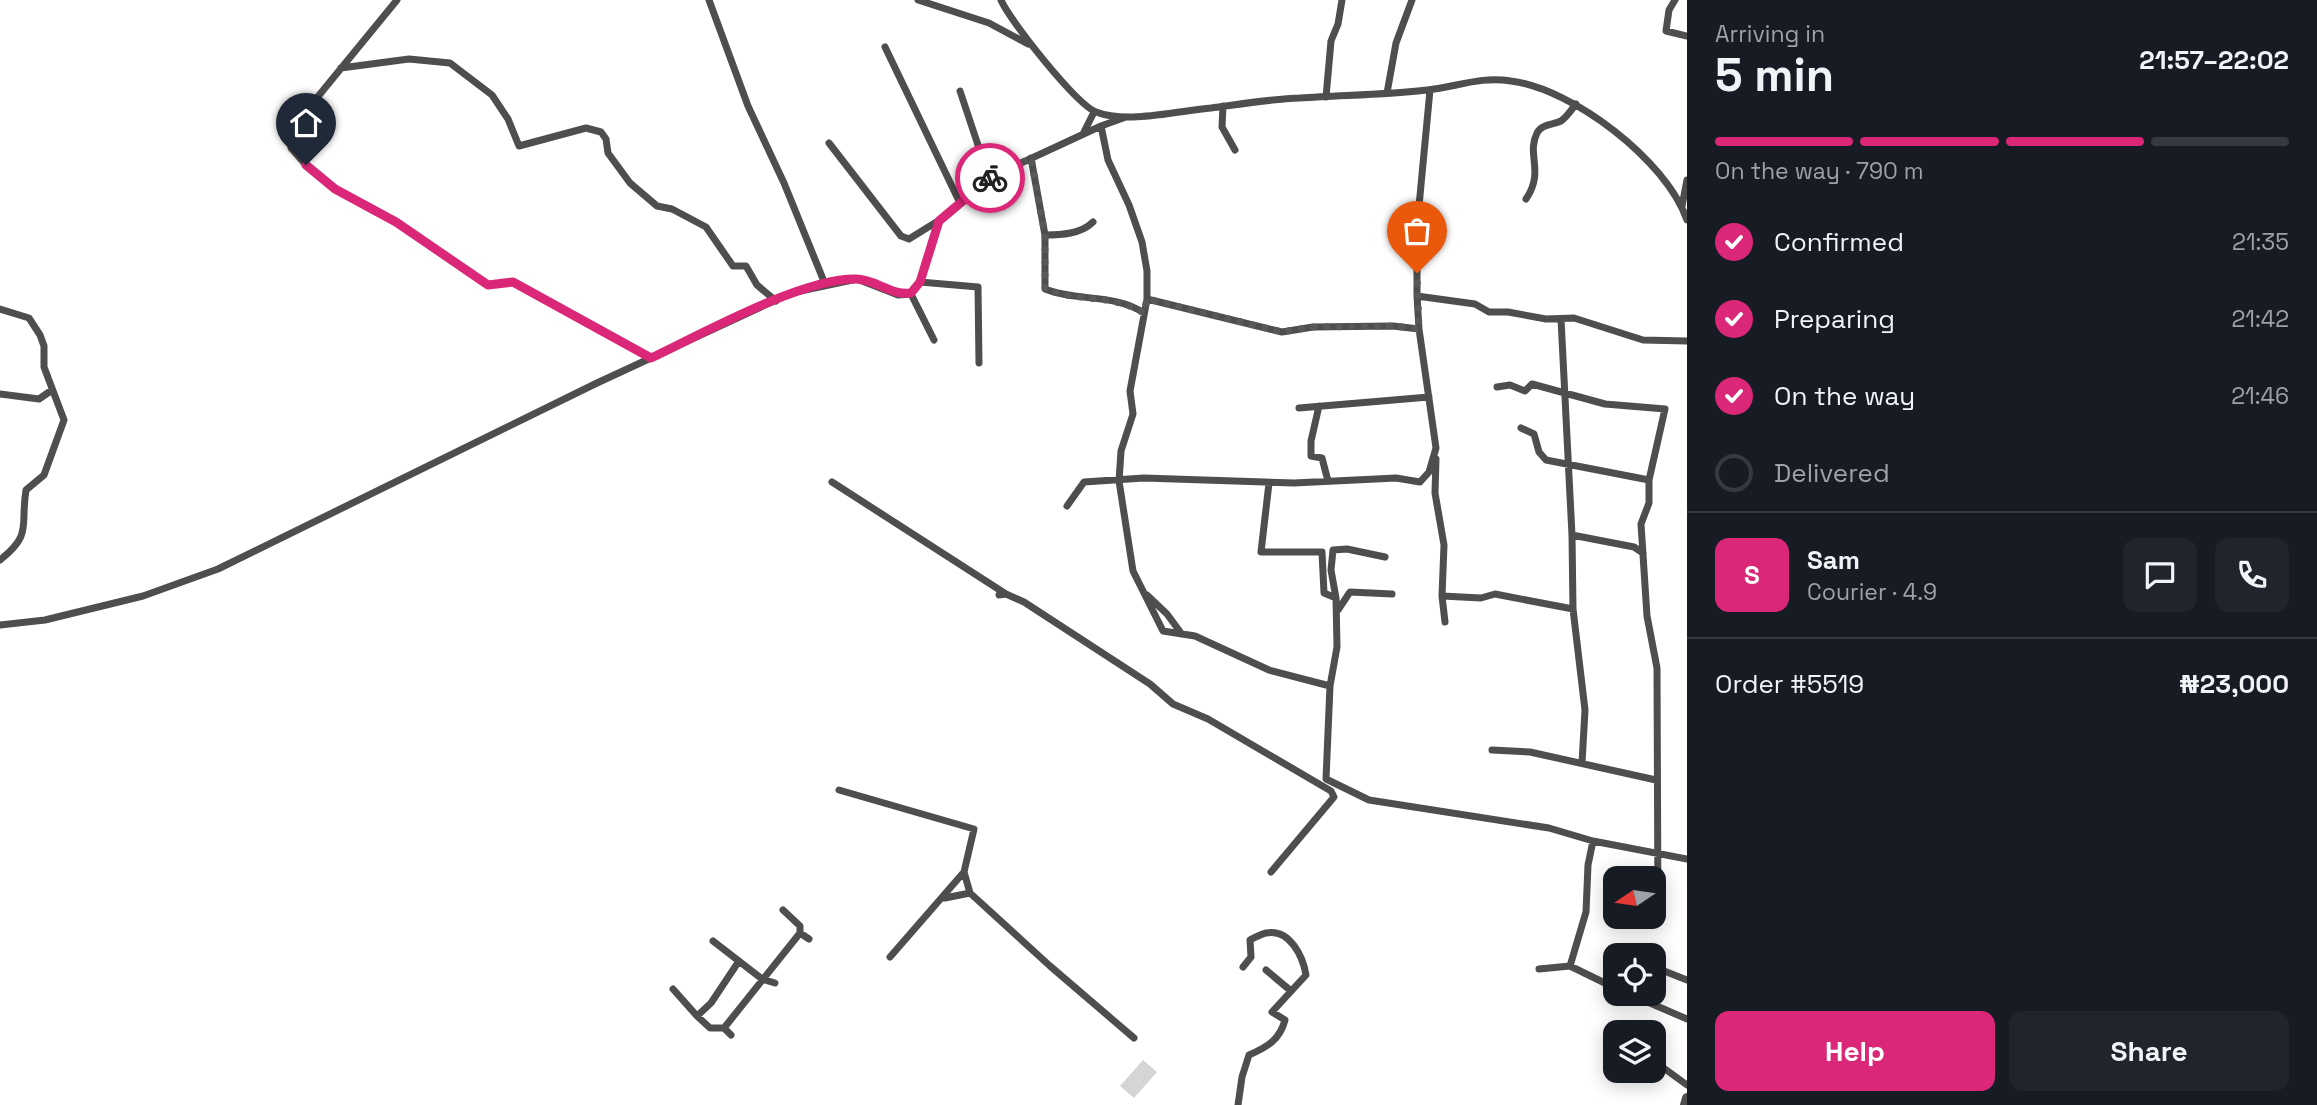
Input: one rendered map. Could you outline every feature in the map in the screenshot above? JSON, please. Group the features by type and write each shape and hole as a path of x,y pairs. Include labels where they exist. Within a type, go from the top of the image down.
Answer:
{"street":[{"path":"397,0 293,127 291,148 306,165 335,189 396,222 488,285 513,282 651,358"},
{"path":"709,0 748,106 784,183 825,284"},
{"path":"918,0 989,23 1031,46"},
{"path":"1001,0 1031,46 1094,112 1126,117"},
{"path":"1326,97 1331,41 1338,24 1342,0"},
{"path":"1387,93 1396,43 1412,0"},
{"path":"1675,0 1669,10 1666,31 1687,36"},
{"path":"885,47 960,203"},
{"path":"341,68 409,59 450,63 492,95 508,119 519,146 586,128 601,132 606,139 608,153 630,183 657,206 672,209 706,227 725,259 733,266 746,266 757,285 776,301"},
{"path":"829,144 901,236 909,239 939,221 989,178 1126,117 1223,106 1430,90 1462,82 1512,81 1538,88 1576,104 1631,146 1656,170 1682,206 1687,220"},
{"path":"1430,90 1417,227 1417,296 1419,329 1436,448 1435,493 1444,545 1442,596 1445,622"},
{"path":"960,91 989,178"},
{"path":"1526,199 1536,181 1535,142 1538,131 1563,120 1576,104"},
{"path":"1223,106 1222,127 1235,150"},
{"path":"1082,135 1094,112"},
{"path":"1101,126 1108,160 1129,205 1142,242 1147,271 1147,299 1130,391 1133,414 1121,451 1119,481 1133,571 1163,631 1195,636 1269,670 1330,687"},
{"path":"1031,158 1045,235 1045,289 1063,296 1102,298 1134,306 1144,313"},
{"path":"1682,206 1687,180"},
{"path":"0,625 45,620 143,596 218,569 651,358 791,293 857,279 898,295 911,293 920,282 939,221"},
{"path":"1045,235 1062,235 1088,227 1093,222"},
{"path":"920,282 978,287 979,363"},
{"path":"911,293 934,341"},
{"path":"1417,296 1475,304 1489,312 1574,318 1643,340 1687,341"},
{"path":"1147,299 1282,332 1313,327 1393,326 1419,329"},
{"path":"0,309 29,318 33,324 44,346 44,367 64,415 60,435 50,450 44,475 26,490 25,520 19,545 0,559"},
{"path":"1561,319 1573,535 1573,608 1585,710 1582,763"},
{"path":"1497,387 1510,385 1525,391 1532,384 1605,404 1665,409 1649,480 1649,503 1641,524 1647,616 1657,668 1658,866"},
{"path":"0,394 38,399 52,390"},
{"path":"1299,408 1429,397"},
{"path":"1319,406 1311,441 1311,456 1322,458 1328,481"},
{"path":"1521,428 1534,434 1539,452 1546,460 1569,467 1649,480"},
{"path":"1067,506 1084,482 1144,478 1269,483 1396,478 1420,482 1429,472 1436,448"},
{"path":"832,482 1003,595 1024,602 1121,668 1150,684 1173,705 1208,719 1331,791 1334,797 1271,872"},
{"path":"1269,483 1261,552 1322,552 1324,593 1336,598"},
{"path":"1573,535 1634,547 1643,553"},
{"path":"1385,557 1347,549 1333,550 1331,570 1338,611 1337,647 1330,687 1326,779 1369,800 1549,828 1593,841 1687,859"},
{"path":"1338,611 1350,592 1392,594"},
{"path":"1145,593 1167,614 1181,633"},
{"path":"1442,596 1481,598 1495,594 1573,608"},
{"path":"1492,750 1530,752 1656,780"},
{"path":"839,790 974,830 964,872 890,957"},
{"path":"1570,966 1586,912 1588,865 1593,841"},
{"path":"964,872 970,893 1049,966 1134,1038"},
{"path":"944,898 970,893"},
{"path":"724,1028 800,933 800,926 783,910"},
{"path":"1238,1105 1242,1077 1249,1055 1265,1048 1281,1034 1285,1020 1272,1013 1306,975 1300,953 1292,942 1283,936 1266,932 1250,940 1251,957 1243,967"},
{"path":"800,933 809,939"},
{"path":"713,941 762,979 775,982"},
{"path":"696,1016 711,1003 739,961"},
{"path":"1539,969 1570,966 1603,982"},
{"path":"1266,970 1291,991"},
{"path":"1666,972 1687,980"},
{"path":"673,989 710,1028 724,1028 732,1035"},
{"path":"1657,1006 1687,1019"},
{"path":"1666,1070 1687,1085"},
{"path":"1685,1105 1687,1098"}],"shaded area":[{"path":"1143,1060 1157,1072 1134,1098 1120,1086"}],"way so far":[{"path":"990,178 1031,158 1045,235 1045,289 1063,296 1102,298 1134,306 1144,313 1147,299 1282,332 1313,327 1393,326 1419,329 1417,273"}],"route":[{"path":"306,165 335,189 396,222 488,285 513,282 576,314 651,358 791,293 825,284 857,279 898,295 911,293 920,282 939,221 990,178"}]}
